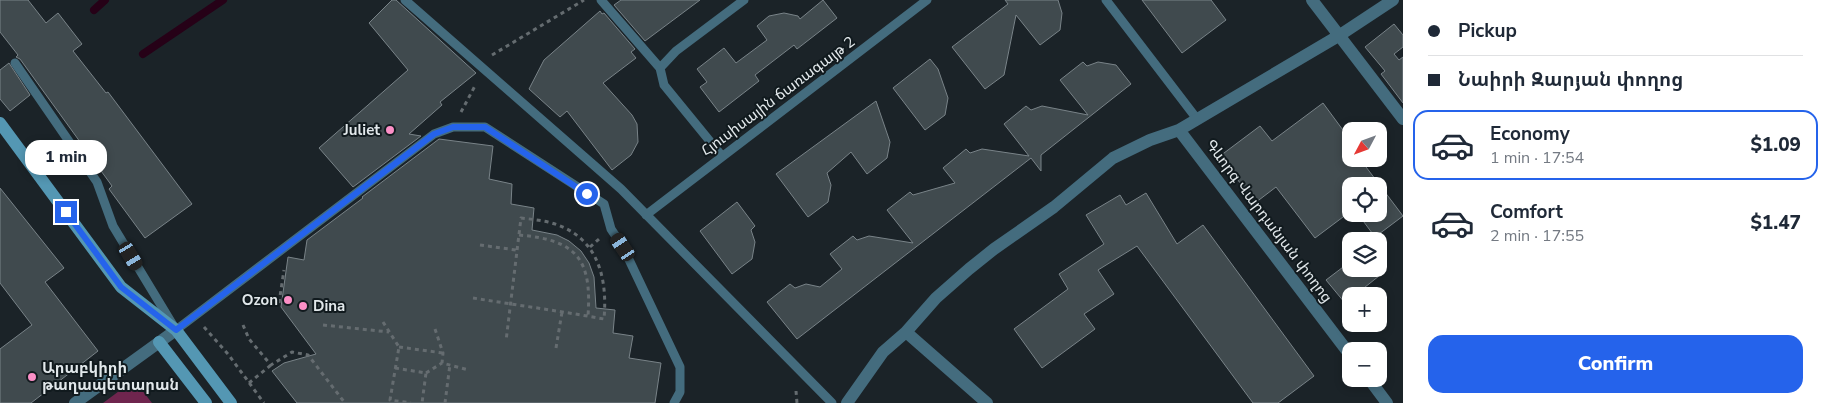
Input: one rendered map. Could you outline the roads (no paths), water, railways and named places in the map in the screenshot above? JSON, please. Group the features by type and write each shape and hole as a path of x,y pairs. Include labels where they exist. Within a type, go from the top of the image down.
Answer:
{"main road":[{"path":"0,123 121,287 176,330 231,403"},
{"path":"159,342 206,403"}],"street":[{"path":"1312,0 1403,119"},
{"path":"847,403 882,352 906,332 936,298 994,249 1054,207 1113,158 1150,140 1179,130 1340,35 1393,0"},
{"name":"Գևորգ Վարդանյան փողոց","path":"1179,130 1342,344"},
{"path":"75,403 176,330"},
{"path":"906,332 988,403"},
{"path":"1375,387 1387,403"}],"lane":[{"path":"405,0 621,189 832,403"},
{"path":"601,0 660,68 664,85 722,156"},
{"path":"660,68 676,51 744,0"},
{"name":"Հյուսիսային ճառագայթ 2","path":"646,215 927,0"},
{"path":"1106,0 1197,119"},
{"path":"15,63 97,182 113,226 176,330 434,134 453,127 485,127 604,204 611,229 623,247 680,367 680,392 674,403"}],"waterway":[{"path":"94,10 105,0"},
{"path":"143,54 223,0"}],"place":[{"name":"Juliet","path":"390,130"},
{"name":"Ozon","path":"288,300"},
{"name":"Dina","path":"303,306"},
{"name":"Արաբկիրի թաղապետարան","path":"32,377"}]}
